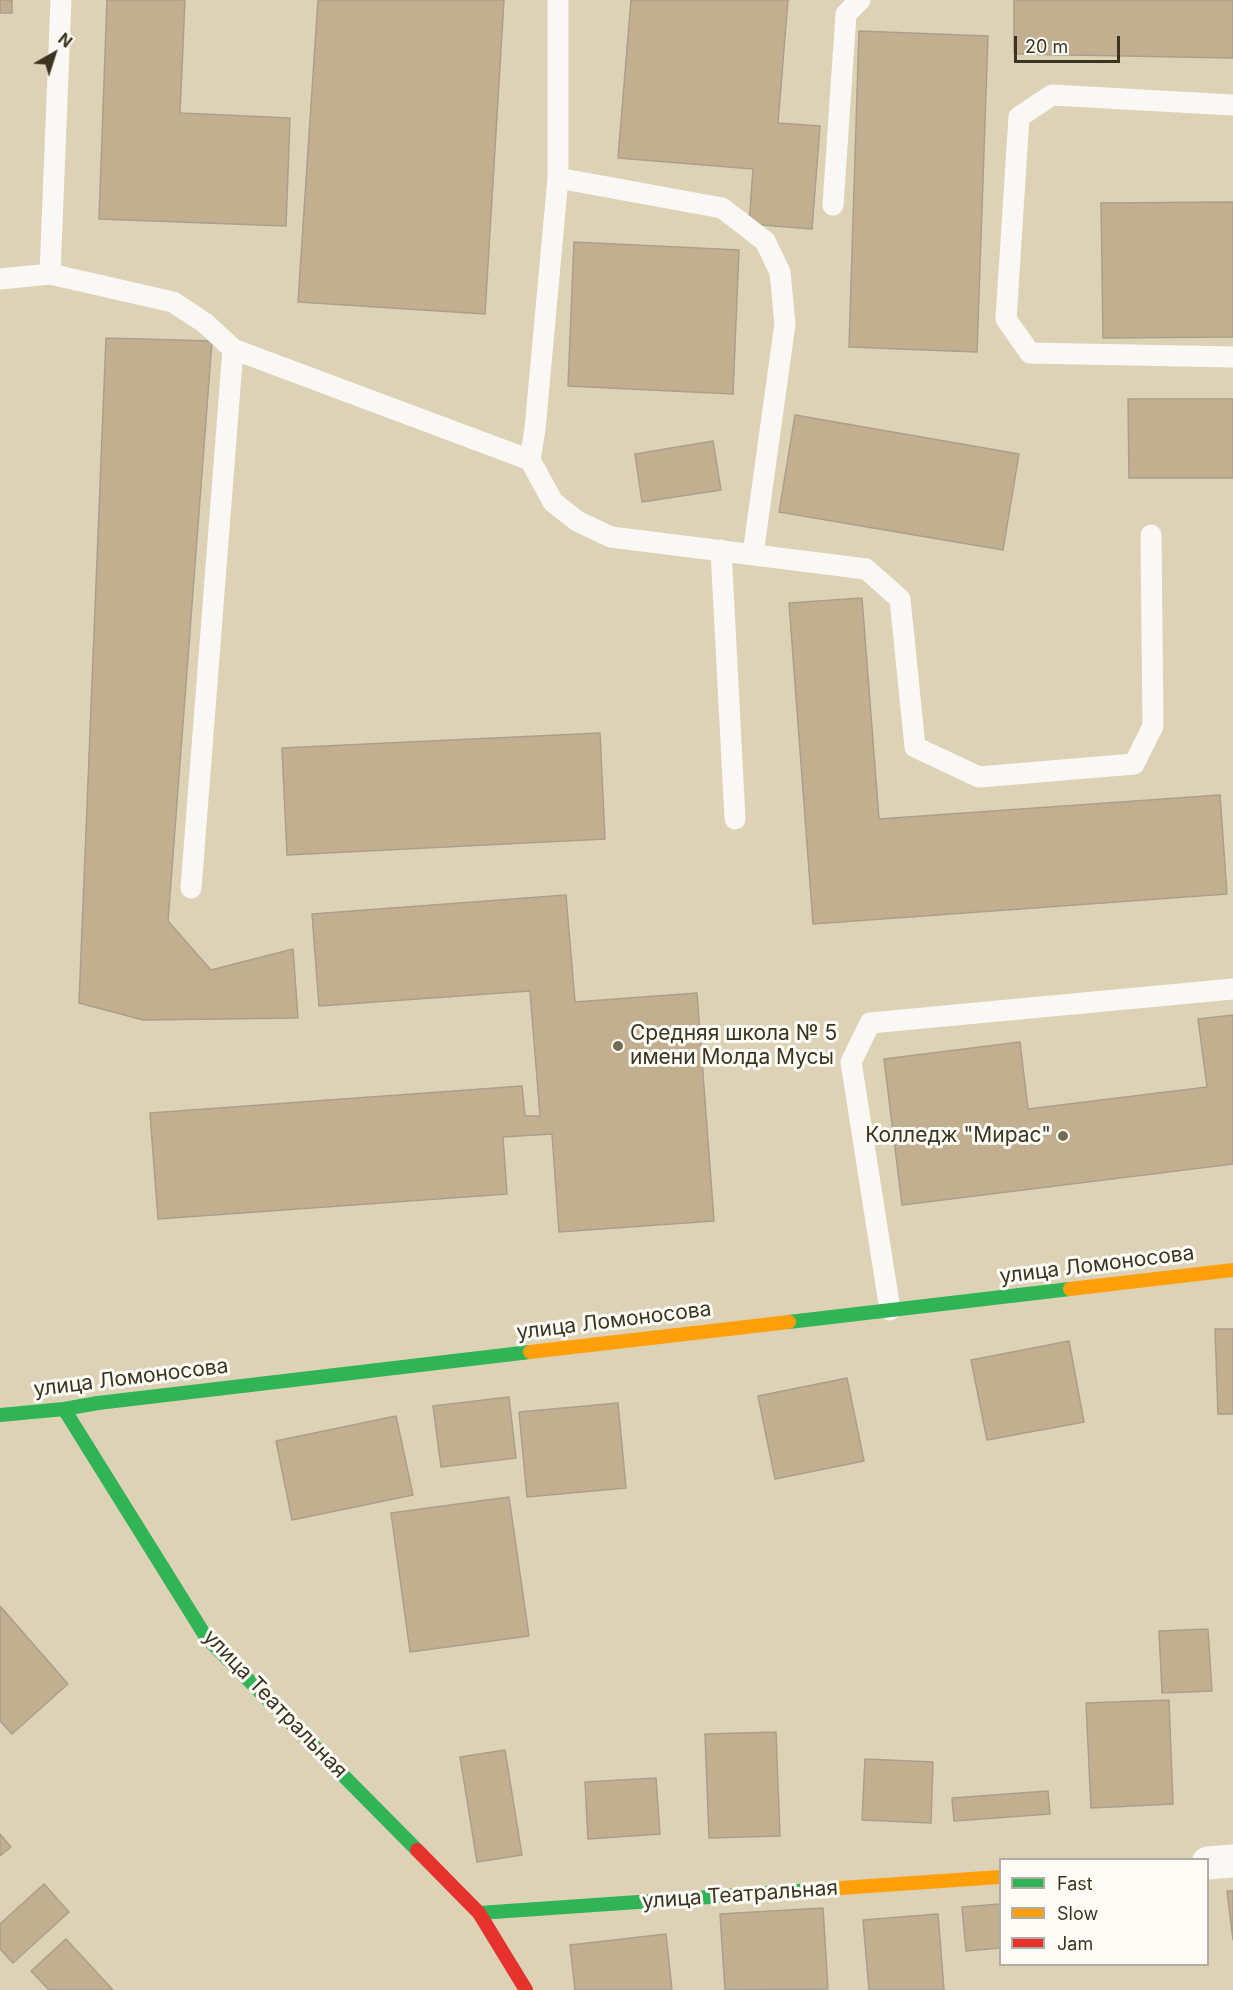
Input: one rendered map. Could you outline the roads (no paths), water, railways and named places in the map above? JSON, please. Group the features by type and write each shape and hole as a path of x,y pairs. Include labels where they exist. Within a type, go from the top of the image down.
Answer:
{"street":[{"name":"улица Ломоносова","path":"0,1415 1233,1270"},
{"name":"улица Театральная","path":"64,1409 206,1637 479,1913 526,1990"},
{"path":"1209,1863 1233,1861"},
{"name":"улица Театральная","path":"479,1913 999,1877"}],"lane":[{"path":"50,274 61,0"},
{"path":"558,0 558,178 535,429 530,460 553,502 577,521 611,537 866,568 900,599 915,747 979,777 1134,764 1153,726 1151,535"},
{"path":"833,205 846,14 860,0"},
{"path":"1233,105 1052,95 1019,117 1006,319 1030,353 1233,357"},
{"path":"558,178 722,208 765,241 780,272 785,324 753,554"},
{"path":"0,279 50,274 173,302 205,323 232,349 530,460"},
{"path":"191,888 232,349"},
{"path":"721,550 735,819"},
{"path":"890,1310 851,1062 870,1023 1233,989"}],"place":[{"name":"Средняя школа № 5 имени Молда Мусы","path":"618,1046"},
{"name":"Колледж \"Мирас\"","path":"1063,1136"}]}
